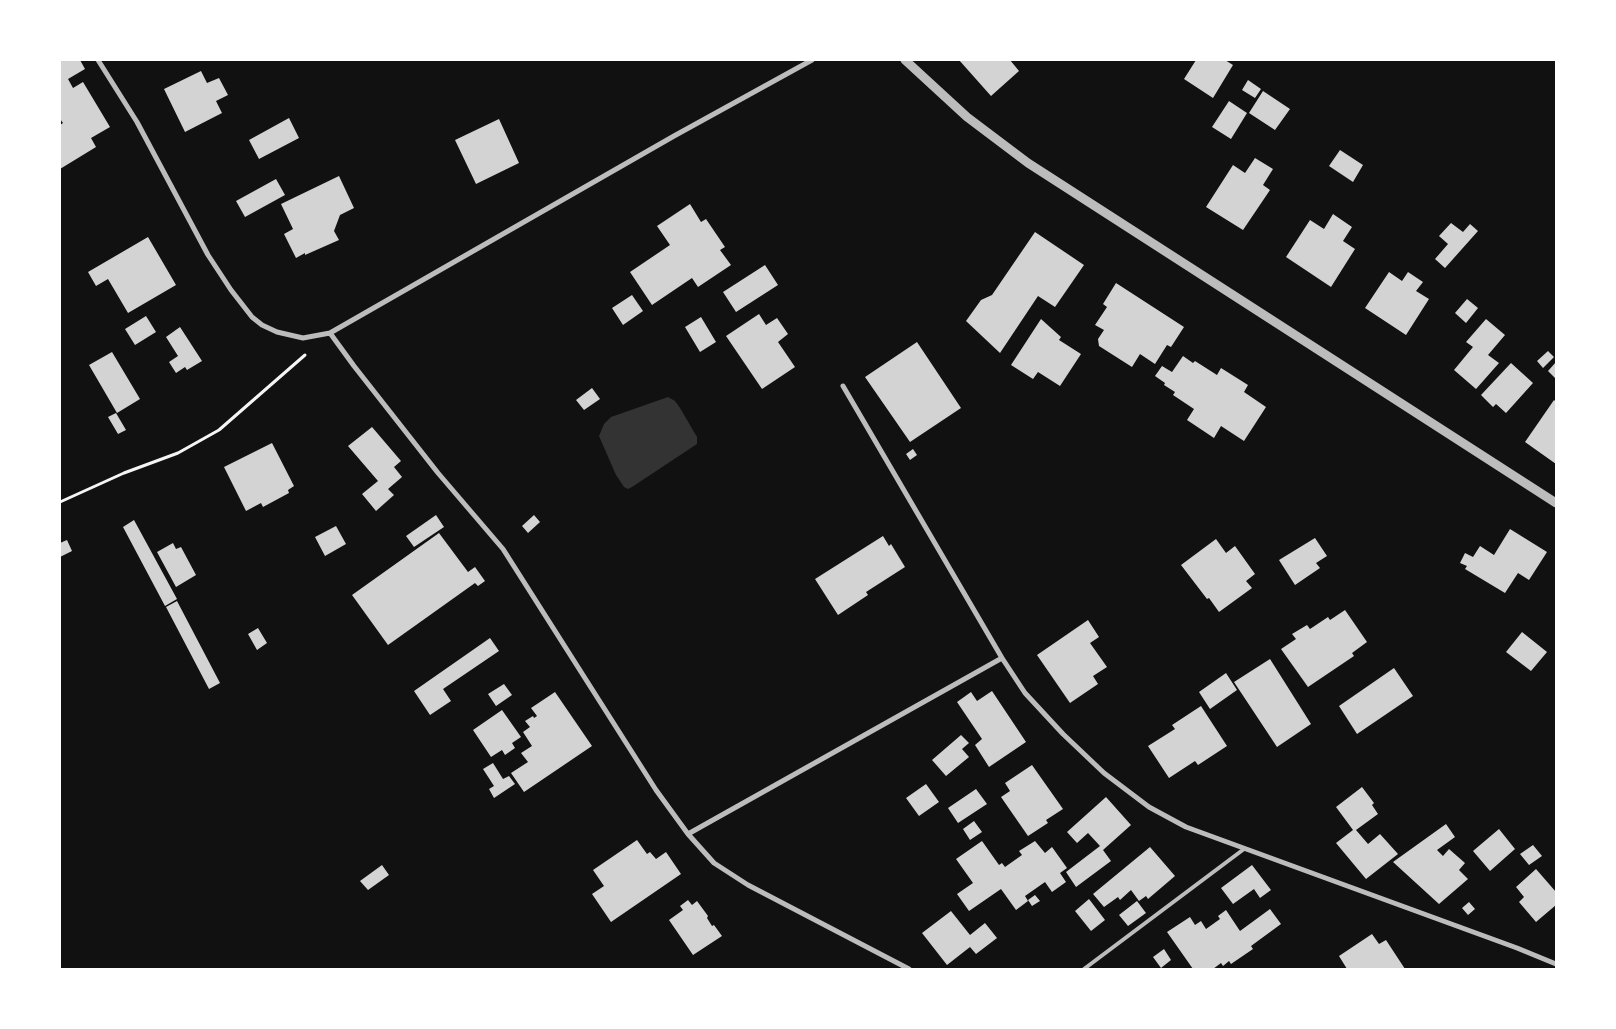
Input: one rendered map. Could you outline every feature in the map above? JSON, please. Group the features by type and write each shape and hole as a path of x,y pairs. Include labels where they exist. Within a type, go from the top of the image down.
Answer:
{"street":[{"path":"98,60 137,122 208,255 252,317 262,325 277,332 303,338 330,333 657,146 812,60"},
{"path":"905,60 967,117 1028,163 1556,503"},
{"path":"330,333 438,473 503,549 656,790 688,834 714,862 748,885 908,969"},
{"path":"843,386 1002,658 1026,693 1044,714 1104,773 1149,807 1186,827 1518,948 1556,964"},
{"path":"688,834 1002,658"}],"lane":[{"path":"1084,969 1244,849"}],"path":[{"path":"60,502 124,473 178,453 219,430 330,333"}],"shaded area":[{"path":"668,397 675,401 680,408 697,437 697,444 628,489 624,487 616,475 599,436 604,424 611,417"}],"building":[{"path":"60,60 80,60 85,69 68,79 73,88 83,82 110,127 91,138 96,147 60,169 60,125 63,123 60,119"},
{"path":"959,60 1010,60 1019,71 991,96"},
{"path":"1196,60 1225,60 1233,65 1213,98 1184,79"},
{"path":"201,71 207,83 219,78 228,95 216,101 222,113 185,132 164,89"},
{"path":"1248,80 1261,89 1255,98 1242,90"},
{"path":"1263,91 1290,109 1275,130 1249,113"},
{"path":"1229,101 1247,113 1231,139 1212,127"},
{"path":"289,118 299,138 259,159 249,140"},
{"path":"499,119 519,163 476,184 455,140"},
{"path":"1340,150 1363,165 1353,182 1329,166"},
{"path":"1255,158 1273,169 1263,185 1270,190 1243,230 1206,207 1233,165 1245,173"},
{"path":"339,176 354,208 340,215 334,231 339,240 296,258 284,234 293,229 281,204"},
{"path":"276,179 285,195 245,217 236,201"},
{"path":"690,204 701,222 706,219 725,247 720,250 731,265 698,287 692,278 652,305 630,272 670,245 657,226"},
{"path":"1333,214 1352,227 1343,241 1355,249 1331,287 1286,257 1310,220 1324,229"},
{"path":"1451,223 1463,232 1470,224 1478,231 1445,268 1435,259 1448,244 1439,236"},
{"path":"1035,232 1084,265 1055,307 1038,296 1000,353 966,321 981,300 992,295"},
{"path":"148,237 176,285 128,313 108,279 96,286 88,272"},
{"path":"765,265 778,285 736,312 723,292"},
{"path":"1389,272 1402,281 1408,272 1423,282 1416,291 1429,299 1406,335 1365,308"},
{"path":"1116,283 1184,327 1171,347 1167,345 1155,364 1140,354 1132,367 1099,346 1098,339 1104,330 1095,325 1107,307 1103,304"},
{"path":"632,295 643,311 623,325 612,308"},
{"path":"1467,299 1478,308 1466,323 1455,313"},
{"path":"759,314 766,325 777,318 788,334 778,342 795,367 762,389 726,336"},
{"path":"146,316 156,332 135,345 125,329"},
{"path":"701,317 716,342 700,352 685,327"},
{"path":"1041,319 1061,337 1059,340 1081,354 1060,386 1038,372 1033,379 1011,365"},
{"path":"1486,319 1505,335 1488,355 1499,363 1476,389 1454,370 1473,347 1466,342"},
{"path":"180,327 202,361 187,370 185,367 176,373 169,362 178,356 166,337"},
{"path":"917,342 961,408 910,442 865,377"},
{"path":"1548,351 1554,357 1543,368 1537,361"},
{"path":"112,352 140,399 117,413 89,365"},
{"path":"1183,356 1217,375 1221,368 1248,385 1244,392 1266,407 1244,441 1221,426 1214,438 1187,420 1194,409 1173,395 1175,392 1155,376 1162,366 1172,372"},
{"path":"1556,362 1556,379 1548,371"},
{"path":"1511,363 1533,383 1506,413 1496,404 1493,407 1481,395"},
{"path":"592,388 600,399 584,410 576,400"},
{"path":"1554,400 1556,402 1556,464 1525,442"},
{"path":"116,413 126,430 118,434 108,417"},
{"path":"372,427 401,461 394,467 402,477 388,489 394,495 376,511 362,494 378,481 348,446"},
{"path":"272,443 294,486 288,490 289,493 263,507 261,503 246,511 224,467"},
{"path":"913,449 917,455 910,460 906,454"},
{"path":"436,515 444,527 414,547 406,536"},
{"path":"534,515 540,522 528,533 522,526"},
{"path":"134,520 177,599 165,606 123,527"},
{"path":"336,526 346,544 325,556 315,537"},
{"path":"1510,529 1547,552 1529,580 1518,573 1505,593 1465,569 1467,566 1460,563 1465,553 1473,557 1480,546 1494,555"},
{"path":"439,533 468,572 475,567 485,581 478,586 475,583 388,645 352,595"},
{"path":"883,536 889,546 891,544 905,567 866,592 868,595 838,615 815,579"},
{"path":"1315,538 1327,556 1316,563 1320,568 1295,585 1279,560"},
{"path":"1216,539 1226,553 1235,546 1255,574 1246,581 1252,588 1219,612 1181,565"},
{"path":"67,540 72,551 60,557 60,543"},
{"path":"173,543 176,549 181,547 196,575 176,587 157,552"},
{"path":"177,601 220,683 209,689 166,607"},
{"path":"1345,610 1367,642 1352,653 1354,656 1308,687 1281,649 1296,639 1292,634 1307,625 1310,629 1328,617 1330,620"},
{"path":"1088,620 1099,637 1090,643 1107,667 1093,676 1098,684 1070,703 1037,655"},
{"path":"258,628 267,643 257,650 248,634"},
{"path":"1522,632 1547,652 1531,671 1506,652"},
{"path":"490,638 499,651 443,689 451,701 430,715 414,691"},
{"path":"1270,659 1311,724 1277,747 1234,682"},
{"path":"1394,668 1413,696 1357,734 1339,706"},
{"path":"1226,673 1237,690 1210,709 1199,692"},
{"path":"504,684 512,695 496,706 488,694"},
{"path":"992,691 1026,742 989,767 975,745 982,739 957,702 971,692 977,701"},
{"path":"555,692 592,746 524,792 511,773 528,762 521,753 532,746 523,732 530,727 525,721 533,716 534,718 537,716 531,708"},
{"path":"1201,706 1227,746 1198,765 1195,761 1169,778 1148,746 1175,729 1172,725"},
{"path":"502,710 521,737 512,743 515,748 505,755 502,750 491,757 473,730"},
{"path":"961,735 969,743 962,749 969,757 946,776 932,760"},
{"path":"493,763 503,779 509,776 515,784 494,798 489,789 494,786 483,769"},
{"path":"1032,765 1063,809 1046,820 1048,823 1028,836 1001,797 1010,791 1005,783"},
{"path":"926,784 939,802 919,816 906,798"},
{"path":"1362,787 1374,803 1372,805 1378,814 1356,830 1368,844 1380,834 1398,854 1366,879 1336,843 1353,830 1336,807"},
{"path":"976,789 987,804 958,823 948,808"},
{"path":"1106,797 1131,825 1103,850 1111,861 1076,887 1066,872 1100,846 1088,833 1077,843 1067,832"},
{"path":"974,821 982,832 970,840 963,829"},
{"path":"1446,824 1455,837 1437,850 1443,856 1449,849 1465,863 1459,870 1468,879 1439,904 1393,862"},
{"path":"1499,829 1515,849 1490,871 1473,851"},
{"path":"637,840 647,854 650,852 656,859 666,852 681,874 611,922 592,894 604,886 593,870"},
{"path":"982,841 999,865 1002,863 1005,867 1022,855 1019,851 1035,841 1045,853 1052,847 1067,868 1060,873 1066,882 1052,892 1045,882 1025,896 1028,901 1016,910 1001,889 969,911 957,894 973,883 956,859"},
{"path":"1533,845 1542,856 1529,865 1520,854"},
{"path":"1150,847 1175,876 1148,899 1146,896 1139,901 1131,890 1120,900 1118,897 1104,907 1093,894"},
{"path":"382,865 389,875 368,890 360,881"},
{"path":"1252,865 1271,890 1260,898 1254,889 1233,904 1221,888"},
{"path":"1536,869 1556,892 1556,905 1536,922 1519,902 1524,897 1516,887"},
{"path":"1035,895 1040,901 1032,906 1028,900"},
{"path":"1089,899 1105,920 1091,931 1075,911"},
{"path":"688,900 692,905 697,901 708,916 707,918 712,926 714,925 722,936 693,955 669,920 683,910 680,906"},
{"path":"1137,901 1146,913 1128,926 1119,915"},
{"path":"1469,902 1475,909 1468,915 1462,908"},
{"path":"1270,909 1281,924 1251,946 1253,949 1231,964 1229,961 1223,966 1221,963 1213,969 1193,969 1167,932 1190,917 1195,925 1201,921 1206,929 1220,919 1218,916 1226,910 1240,931"},
{"path":"951,911 970,935 985,923 997,938 976,954 970,947 947,965 922,933"},
{"path":"1372,934 1379,944 1386,940 1405,969 1347,969 1339,956"},
{"path":"1164,949 1171,960 1161,968 1153,957"}]}
